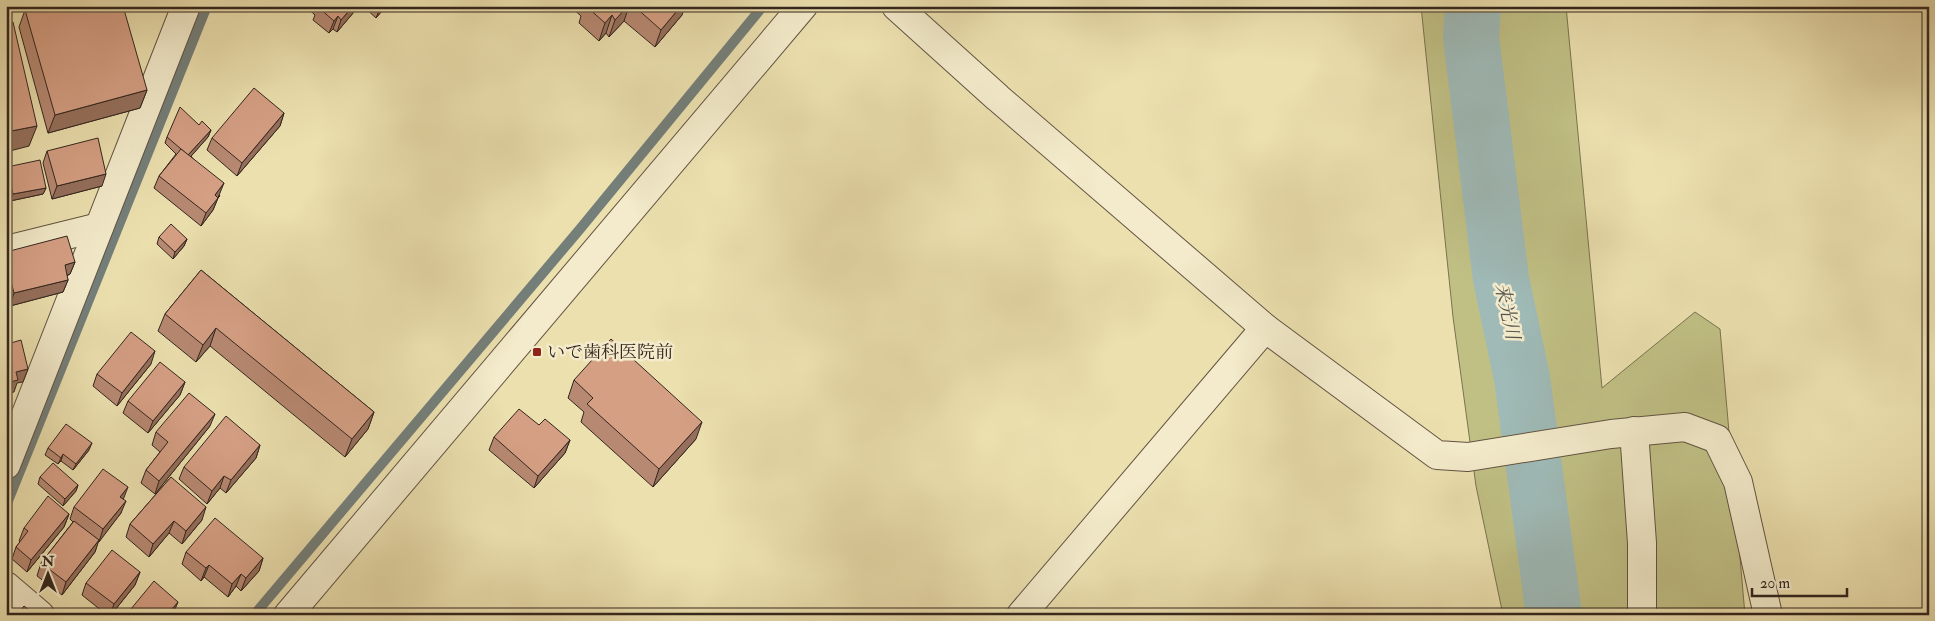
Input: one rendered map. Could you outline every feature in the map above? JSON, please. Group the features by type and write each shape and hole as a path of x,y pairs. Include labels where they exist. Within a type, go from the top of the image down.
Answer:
{"street":[{"path":"6,464 186,6"},
{"path":"288,615 803,6"},
{"path":"896,6 998,98 1265,328 1437,455 1468,457 1622,432 1685,427 1717,438 1738,482 1768,615"},
{"path":"6,250 99,227"},
{"path":"1021,615 1265,328"},
{"path":"1622,432 1642,543 1642,615"},
{"path":"6,586 40,615"}],"green space":[{"path":"1421,6 1566,6 1602,388 1695,312 1720,329 1745,615 1503,615 1476,486 1453,317"}],"building":[{"path":"38,6 123,6 147,90 55,115 25,10"},
{"path":"319,6 353,6 341,20 338,16 334,21"},
{"path":"586,6 628,6 615,20 612,15 605,23"},
{"path":"634,6 681,6 661,30"},
{"path":"13,22 37,126 6,132 6,23"},
{"path":"254,88 284,113 242,163 212,138"},
{"path":"180,107 199,125 202,121 211,130 188,155 167,137"},
{"path":"98,138 106,174 57,186 47,151"},
{"path":"181,149 224,183 215,195 218,198 206,213 159,176"},
{"path":"40,160 46,188 13,194 7,167"},
{"path":"6,184 9,196 6,196"},
{"path":"171,224 187,239 175,252 159,237"},
{"path":"67,236 75,262 65,265 68,280 14,293 6,263 6,252"},
{"path":"201,270 374,412 352,439 216,328 203,345 165,314"},
{"path":"131,332 155,351 122,393 97,374"},
{"path":"6,336 9,336 11,343 21,340 28,369 16,372 18,380 6,383"},
{"path":"611,339 702,422 659,469 587,404 593,398 574,380"},
{"path":"160,362 185,382 153,421 128,401"},
{"path":"189,393 215,414 159,481 146,470 168,442 156,432"},
{"path":"519,409 539,425 545,419 570,440 538,476 494,437"},
{"path":"226,416 260,445 231,480 224,476 212,491 184,467"},
{"path":"66,424 92,443 76,464 63,454 61,458 48,448"},
{"path":"53,463 78,485 65,499 40,477"},
{"path":"103,469 128,487 120,497 126,501 103,529 74,507"},
{"path":"171,477 206,507 186,531 174,521 153,544 130,524"},
{"path":"48,496 69,514 31,560 16,547 28,531 24,528"},
{"path":"215,518 263,558 246,578 241,574 232,584 209,565 206,568 186,552"},
{"path":"74,521 99,540 66,582 41,563"},
{"path":"112,550 140,572 114,604 86,583"},
{"path":"154,581 178,602 167,615 126,615"},
{"path":"24,606 35,615 17,615"},
{"path":"186,610 191,615 182,615"}],"waterway":[{"path":"6,506 207,6"},
{"path":"254,615 580,229 763,6"},
{"name":"来光川","path":"1473,6 1471,37 1501,279 1522,378 1554,615"}],"place":[{"name":"いで歯科医院前","path":"537,352"}]}
